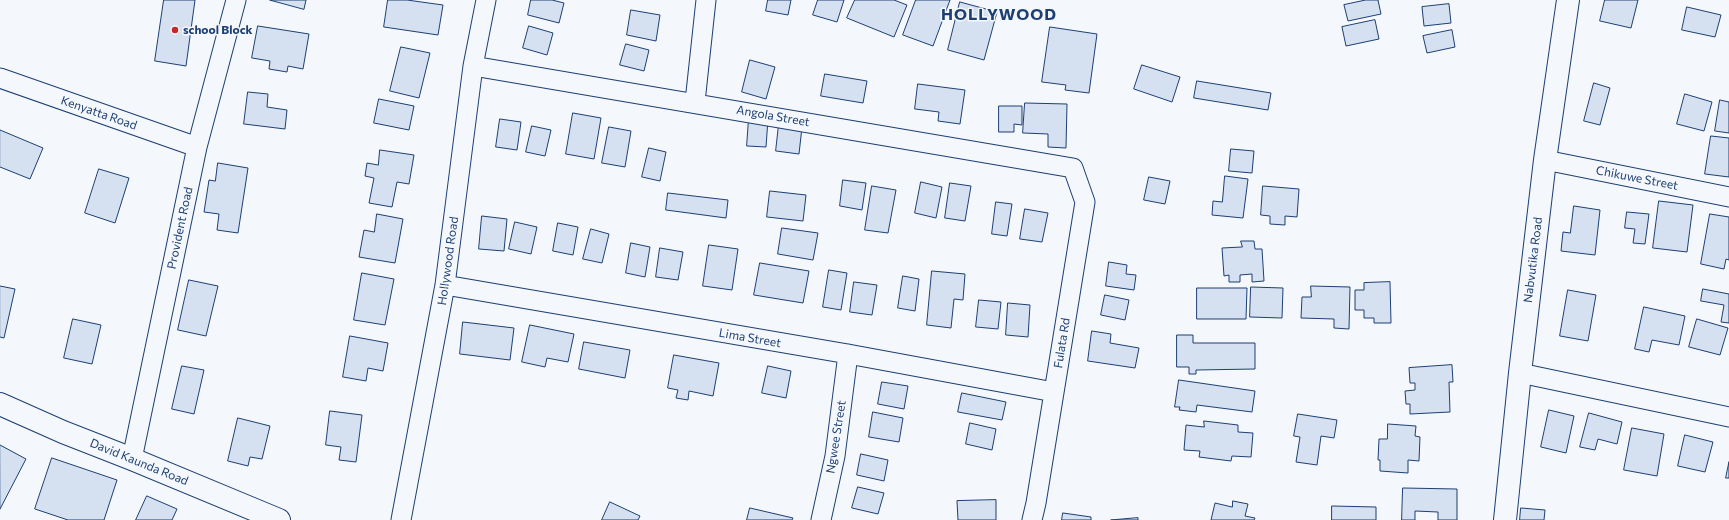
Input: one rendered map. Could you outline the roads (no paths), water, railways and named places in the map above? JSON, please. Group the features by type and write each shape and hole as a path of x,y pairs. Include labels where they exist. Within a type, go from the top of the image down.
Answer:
{"street":[{"name":"Provident Road","path":"132,459 198,147 236,0"},
{"name":"Hollywood Road","path":"400,520 445,286 473,66 486,0"},
{"path":"695,102 706,0"},
{"name":"Nabvutika Road","path":"1505,520 1520,373 1545,160 1568,0"},
{"name":"Angola Street","path":"473,66 695,102 1074,168"},
{"name":"Kenyatta Road","path":"0,78 198,147"},
{"name":"Chikuwe Street","path":"1545,160 1729,197"},
{"name":"Fulata Rd","path":"1032,520 1036,504 1085,202 1074,168"},
{"name":"Lima Street","path":"445,286 848,354 1054,392"},
{"name":"Ngwee Street","path":"821,520 835,456 848,354"},
{"path":"1520,373 1729,417"},
{"name":"David Kaunda Road","path":"0,404 62,432 132,459 279,520"}],"place":[{"name":"school Block","path":"175,30"}],"district":[{"name":"HOLLYWOOD","path":"999,15"}]}
